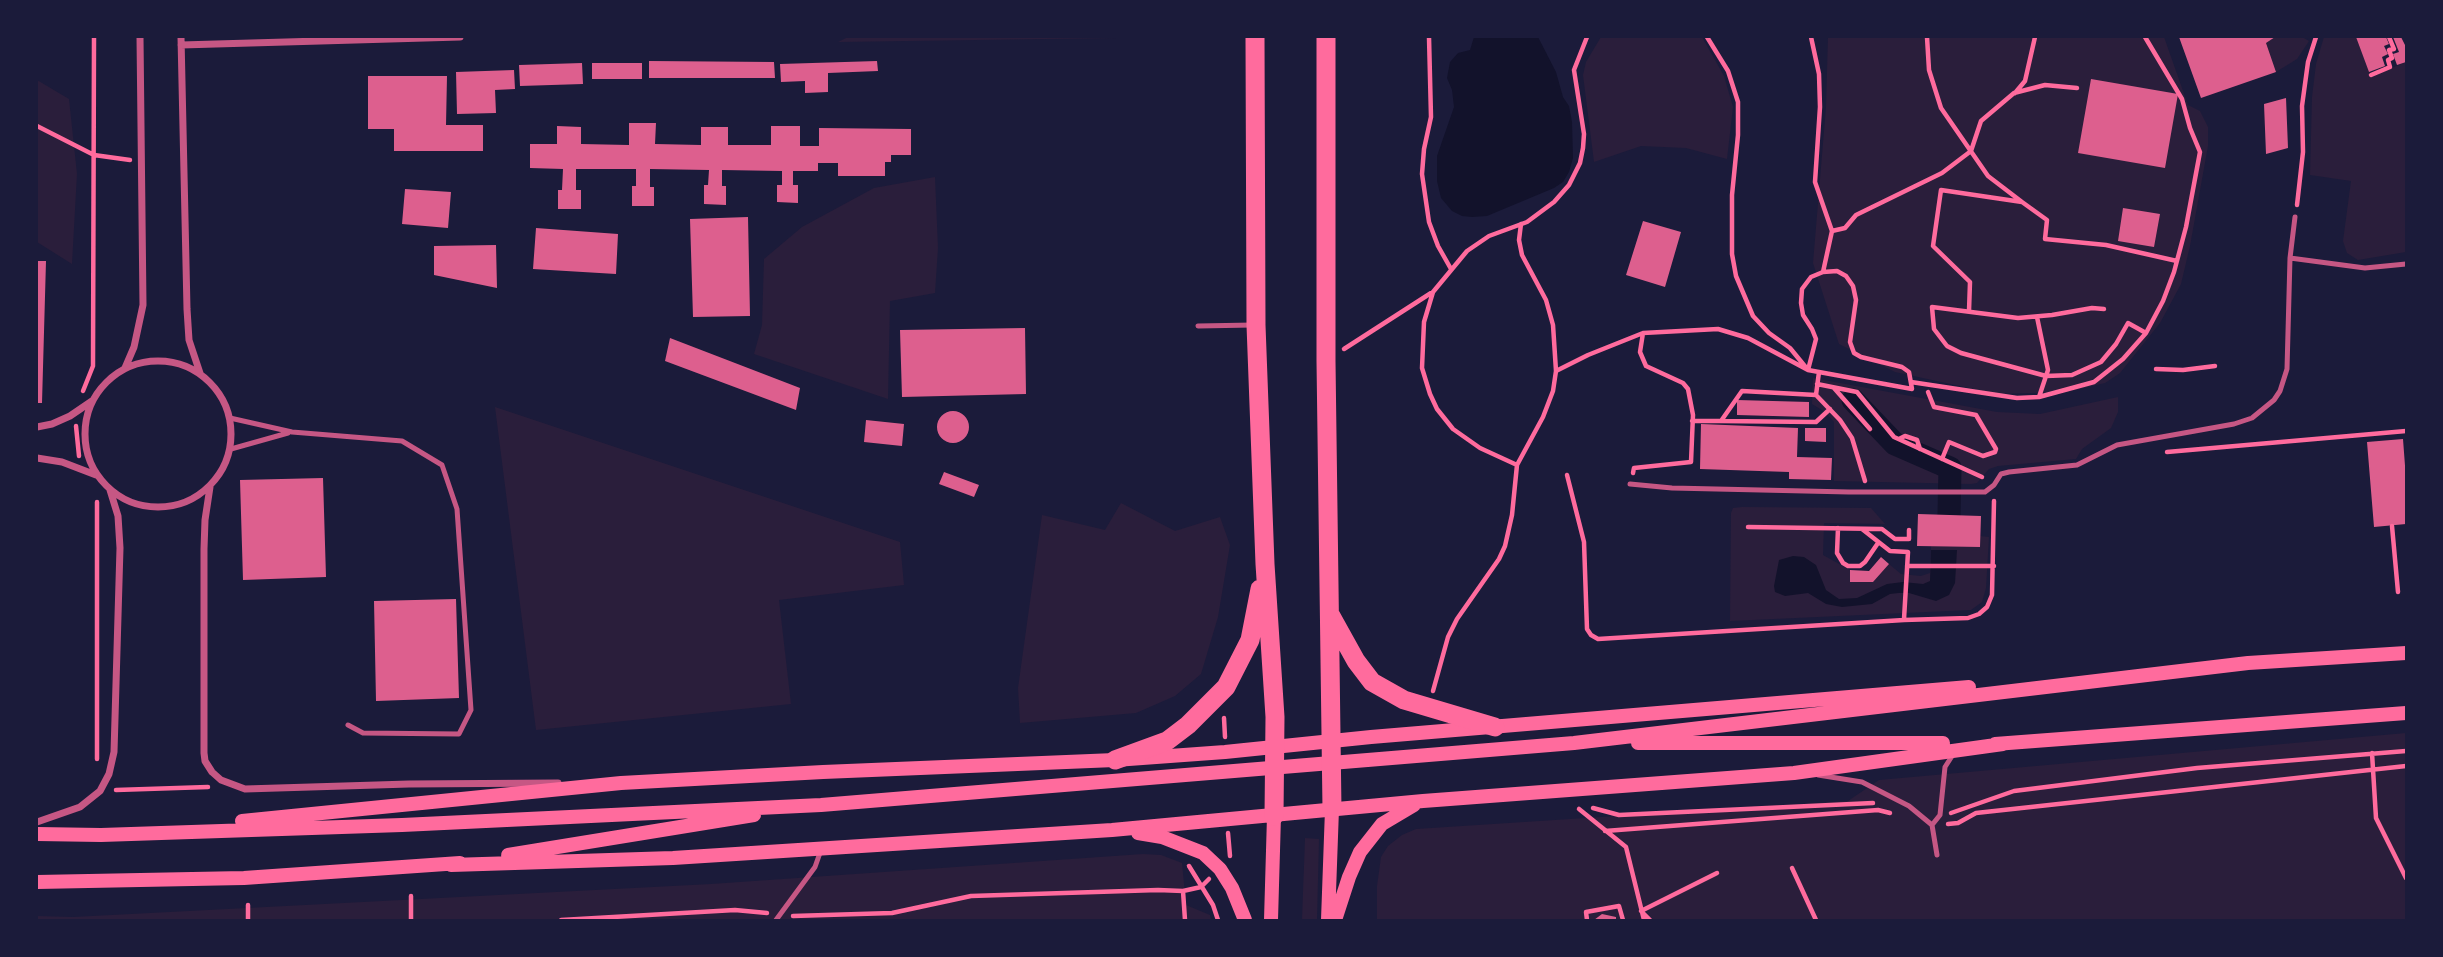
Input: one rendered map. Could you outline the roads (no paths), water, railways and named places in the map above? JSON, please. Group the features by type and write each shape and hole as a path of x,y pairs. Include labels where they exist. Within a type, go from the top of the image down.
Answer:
{"highway":[{"path":"1255,37 1256,325 1265,564 1275,717 1274,816"},
{"path":"1326,37 1326,361 1332,810"},
{"path":"1115,760 1167,741 1188,725 1226,687 1250,640 1265,564"},
{"path":"1329,611 1356,661 1372,682 1404,700 1495,727"}],"main road":[{"path":"101,835 621,783 1115,760 2248,663 2406,653"},
{"path":"37,835 402,825 821,804 1574,743 2248,663"},
{"path":"37,882 244,878 451,865 673,858 1112,830 1794,773 2003,744 2406,713"},
{"path":"1574,743 2003,744"},
{"path":"1335,920 1360,852 1382,824 1399,812 1423,802"},
{"path":"451,865 821,804"},
{"path":"1328,920 1332,810"},
{"path":"1270,920 1274,816"},
{"path":"1112,830 1162,836 1203,853 1220,869 1232,888 1245,920"}],"street":[{"path":"125,368 134,348 143,305 140,37"},
{"path":"200,373 189,340 187,319 181,41 460,37"},
{"path":"163,361 200,373 216,387 227,406 232,428 231,449 223,470 210,487 192,500 172,506 150,507 129,501 110,490 97,475 88,457 85,438 86,419 93,400 106,382 125,368 144,362 163,361"},
{"path":"37,427 70,416 93,400"},
{"path":"37,458 62,462 97,475"},
{"path":"210,487 204,548 204,753 212,772 233,786 245,789 409,784 621,783"},
{"path":"37,822 80,807 100,790 109,774 114,752 117,726 120,548 118,516 110,490"}],"lane":[{"path":"1630,484 1672,488 1985,492 2001,474 2077,465 2117,445 2234,424 2252,418 2265,409 2280,391 2287,369 2290,258 2295,217"},
{"path":"2290,258 2365,268 2406,264"},
{"path":"1198,326 1256,325"},
{"path":"230,418 292,432 402,441 442,465 457,509 471,710 459,734 363,733 348,725"},
{"path":"231,449 292,432"},
{"path":"1937,855 1933,825 1940,815 1945,767 1950,758 1964,748"},
{"path":"1794,773 1862,782 1909,806 1933,825"},
{"path":"776,920 815,867 822,848"}],"waterway":[{"path":"1853,400 1895,444 1950,468 1949,515"}]}
